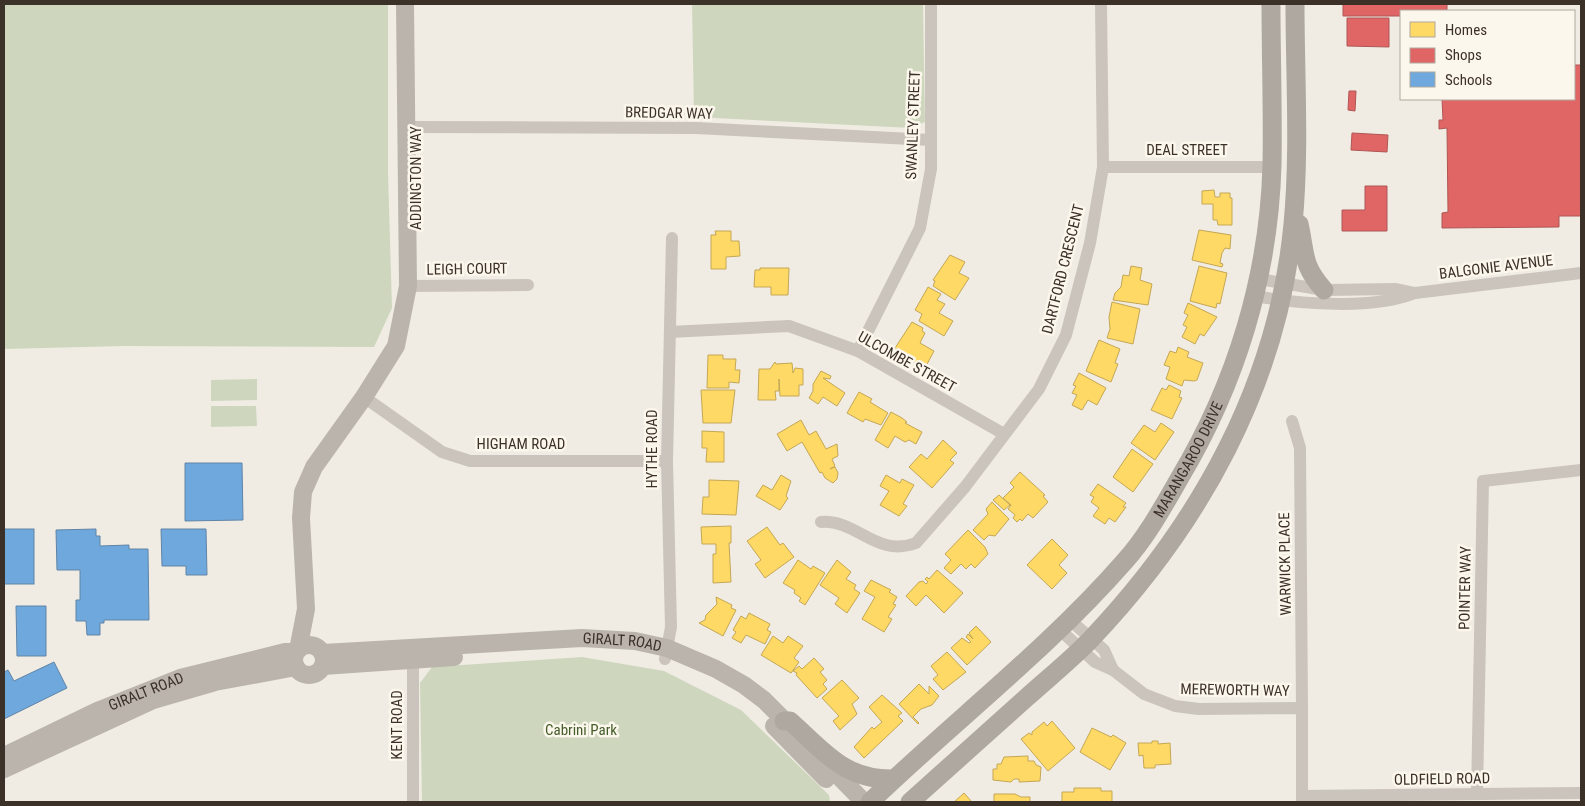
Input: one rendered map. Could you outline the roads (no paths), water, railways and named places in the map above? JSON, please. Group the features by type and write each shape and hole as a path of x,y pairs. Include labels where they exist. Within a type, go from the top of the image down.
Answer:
{"main road":[{"name":"MARANGAROO DRIVE","path":"870,802 1065,625 1126,560 1162,508 1193,456 1241,346 1257,288 1272,167 1271,4"},
{"name":"MARANGAROO DRIVE","path":"910,802 1086,644 1148,574 1190,516 1215,473 1236,431 1252,392 1282,292 1295,203 1295,4"},
{"path":"1295,203 1302,238 1303,256 1313,278 1324,290"},
{"path":"784,721 790,721 848,771 874,780 893,780"}],"street":[{"name":"ADDINGTON WAY","path":"405,4 412,127"},
{"name":"ADDINGTON WAY","path":"297,656 306,609 301,518 303,492 314,467 364,397 396,346 412,286 412,127 415,4"},
{"name":"SWANLEY STREET","path":"858,351 920,228 931,169 932,4"},
{"name":"DARTFORD CRESCENT","path":"821,522 834,521 888,547 906,546 916,542 965,487 1038,389 1066,335 1090,243 1103,167 1101,4"},
{"name":"BREDGAR WAY","path":"412,127 696,128 931,140"},
{"name":"DEAL STREET","path":"1103,167 1272,167"},
{"name":"HYTHE ROAD","path":"666,653 670,627 667,461 672,238"},
{"name":"BALGONIE AVENUE","path":"1282,292 1396,289 1415,292 1581,273"},
{"name":"LEIGH COURT","path":"412,286 528,285"},
{"name":"BALGONIE AVENUE","path":"1257,288 1325,303 1398,300 1415,292"},
{"name":"ULCOMBE STREET","path":"670,332 789,326 858,351 1004,434"},
{"name":"HIGHAM ROAD","path":"364,397 442,452 470,460 667,461"},
{"name":"WARWICK PLACE","path":"1292,421 1300,448 1302,708"},
{"name":"POINTER WAY","path":"1476,794 1483,481 1581,470"},
{"name":"ADDINGTON WAY","path":"306,609 321,643 323,657"},
{"name":"MEREWORTH WAY","path":"1065,625 1086,644 1104,650 1113,670 1144,694 1175,706 1199,709 1302,708 1302,799"},
{"path":"310,644 323,657 317,673 310,675 301,673 297,656 310,644"},
{"name":"GIRALT ROAD","path":"323,657 572,650 666,653 691,656 744,686 764,700 864,802"},
{"name":"GIRALT ROAD","path":"4,756 97,711 180,678 285,652 297,656"},
{"name":"GIRALT ROAD","path":"666,653 715,681 758,711 849,802"},
{"name":"KENT ROAD","path":"413,654 413,802"},
{"name":"GIRALT ROAD","path":"4,769 170,694 252,674 297,656"},
{"name":"OLDFIELD ROAD","path":"1302,799 1581,793"}],"park label":[{"name":"Cabrini Park","path":"581,730"}]}
